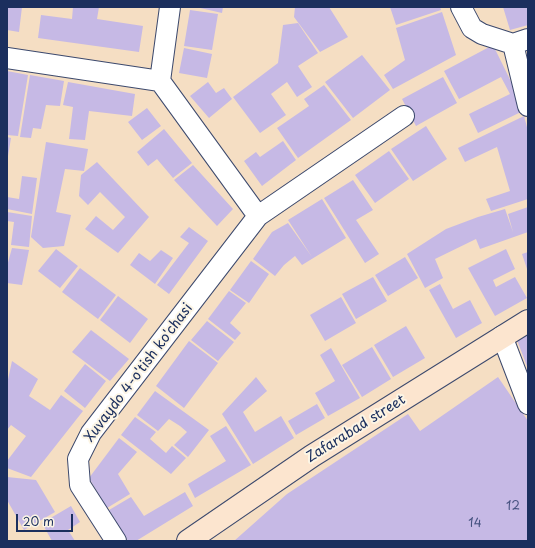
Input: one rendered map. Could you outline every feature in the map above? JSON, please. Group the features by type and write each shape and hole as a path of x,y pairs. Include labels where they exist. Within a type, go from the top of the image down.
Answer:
{"street":[{"path":"170,7 160,81 258,216"},
{"path":"461,7 472,28 482,34 520,41 528,106"},
{"path":"7,58 160,81"},
{"name":"Xuvaydo 4-o'tish ko'chasi","path":"116,541 80,485 78,459 91,433 258,216 404,116"},
{"name":"Zafarabad street","path":"188,541 312,456 528,321"},
{"path":"502,336 528,404"}],"building":[{"path":"7,7 22,7 19,32 7,30"},
{"path":"73,7 99,7 97,19 143,26 139,52 38,38 41,15 72,19"},
{"path":"196,7 223,7 222,13"},
{"path":"295,7 329,7 348,37 320,52 294,17"},
{"path":"390,7 440,7 441,10 396,25"},
{"path":"503,7 528,7 528,25 510,30"},
{"path":"190,10 218,14 212,50 184,46"},
{"path":"442,12 456,55 393,89 384,75 405,60 396,28"},
{"path":"298,23 318,53 298,66 312,87 297,97 287,82 271,94 286,115 260,133 233,97 278,63 283,25"},
{"path":"493,45 525,110 478,133 469,114 510,94 501,77 459,99 444,71"},
{"path":"184,48 212,54 207,78 179,73"},
{"path":"362,55 390,90 353,118 325,82"},
{"path":"7,71 28,75 18,136 7,135"},
{"path":"30,75 64,81 60,106 46,105 41,129 33,128 31,138 20,137"},
{"path":"443,77 457,103 416,126 402,99"},
{"path":"68,82 135,94 132,116 89,111 85,140 69,139 73,107 63,105"},
{"path":"208,82 216,93 224,88 232,99 209,118 190,96"},
{"path":"324,85 351,120 298,158 277,128 309,106 304,99"},
{"path":"147,108 161,126 142,140 128,122"},
{"path":"524,116 528,131 528,199 491,211 486,199 510,191 497,147 465,162 458,148"},
{"path":"426,126 447,159 413,181 391,149"},
{"path":"164,129 192,163 173,178 157,159 148,166 137,152"},
{"path":"7,137 11,138 8,156 7,156"},
{"path":"283,141 296,160 262,186 244,161 256,152 260,157"},
{"path":"46,142 88,149 84,171 65,169 56,212 71,215 64,246 43,248 31,237"},
{"path":"389,151 409,179 375,203 355,175"},
{"path":"97,162 149,217 118,253 85,229 96,216 113,230 125,217 100,192 88,205 79,196 81,175"},
{"path":"193,165 233,209 217,226 174,180"},
{"path":"22,176 37,178 32,214 7,209 7,197 19,199"},
{"path":"353,180 373,210 356,220 379,254 365,263 324,198"},
{"path":"322,199 346,238 302,265 295,256 284,265 275,276 253,259 272,232 288,223 312,257 288,220"},
{"path":"528,207 528,232 480,249 476,239 435,259 443,278 425,288 407,254 446,229 505,209 513,232 508,214"},
{"path":"7,212 32,216 29,247 11,245 14,222 7,221"},
{"path":"189,227 208,241 169,294 157,285 189,243 180,237"},
{"path":"12,248 29,250 22,285 7,283 7,266"},
{"path":"56,249 78,266 60,288 38,271"},
{"path":"506,249 515,269 493,280 496,287 515,277 527,298 495,316 468,268"},
{"path":"161,250 173,258 155,284 130,265 139,253 150,261"},
{"path":"528,252 528,272 522,254"},
{"path":"405,257 418,278 388,296 375,275"},
{"path":"251,261 269,274 249,303 230,290"},
{"path":"80,268 116,295 98,319 62,292"},
{"path":"373,277 387,301 356,319 342,294"},
{"path":"440,284 453,309 470,300 482,323 456,338 429,290"},
{"path":"229,291 246,303 230,323 241,333 235,340 208,319"},
{"path":"118,296 148,319 130,343 100,320"},
{"path":"341,297 356,323 325,341 310,315"},
{"path":"207,321 234,342 218,361 191,340"},
{"path":"406,326 425,358 393,377 374,345"},
{"path":"91,330 129,359 110,381 72,352"},
{"path":"528,335 528,369 517,340"},
{"path":"189,341 218,363 184,408 156,386"},
{"path":"372,347 391,379 362,397 342,365"},
{"path":"331,348 360,398 328,416 315,393 335,381 320,355"},
{"path":"12,361 38,379 29,396 50,410 61,395 83,411 31,477 7,468 7,461 26,436 11,425 7,430 7,384"},
{"path":"85,364 106,381 85,408 64,391"},
{"path":"256,377 267,391 243,412 255,432 281,416 294,438 253,464 222,414"},
{"path":"498,377 528,421 528,541 234,541 287,494 408,414 420,431"},
{"path":"155,391 209,430 188,457 174,445 187,432 180,426 169,419 158,431 137,415"},
{"path":"317,404 325,418 296,435 288,421"},
{"path":"135,417 156,432 150,439 166,453 172,446 186,458 171,474 121,435"},
{"path":"226,426 251,465 195,498 188,484 226,461 210,436"},
{"path":"119,438 137,452 118,474 130,494 107,508 89,478"},
{"path":"7,477 36,480 55,512 24,530 7,500"},
{"path":"185,492 193,506 136,541 128,541 109,510 131,497 144,516"},
{"path":"71,506 80,522 68,530 75,541 52,541 42,523"}]}
